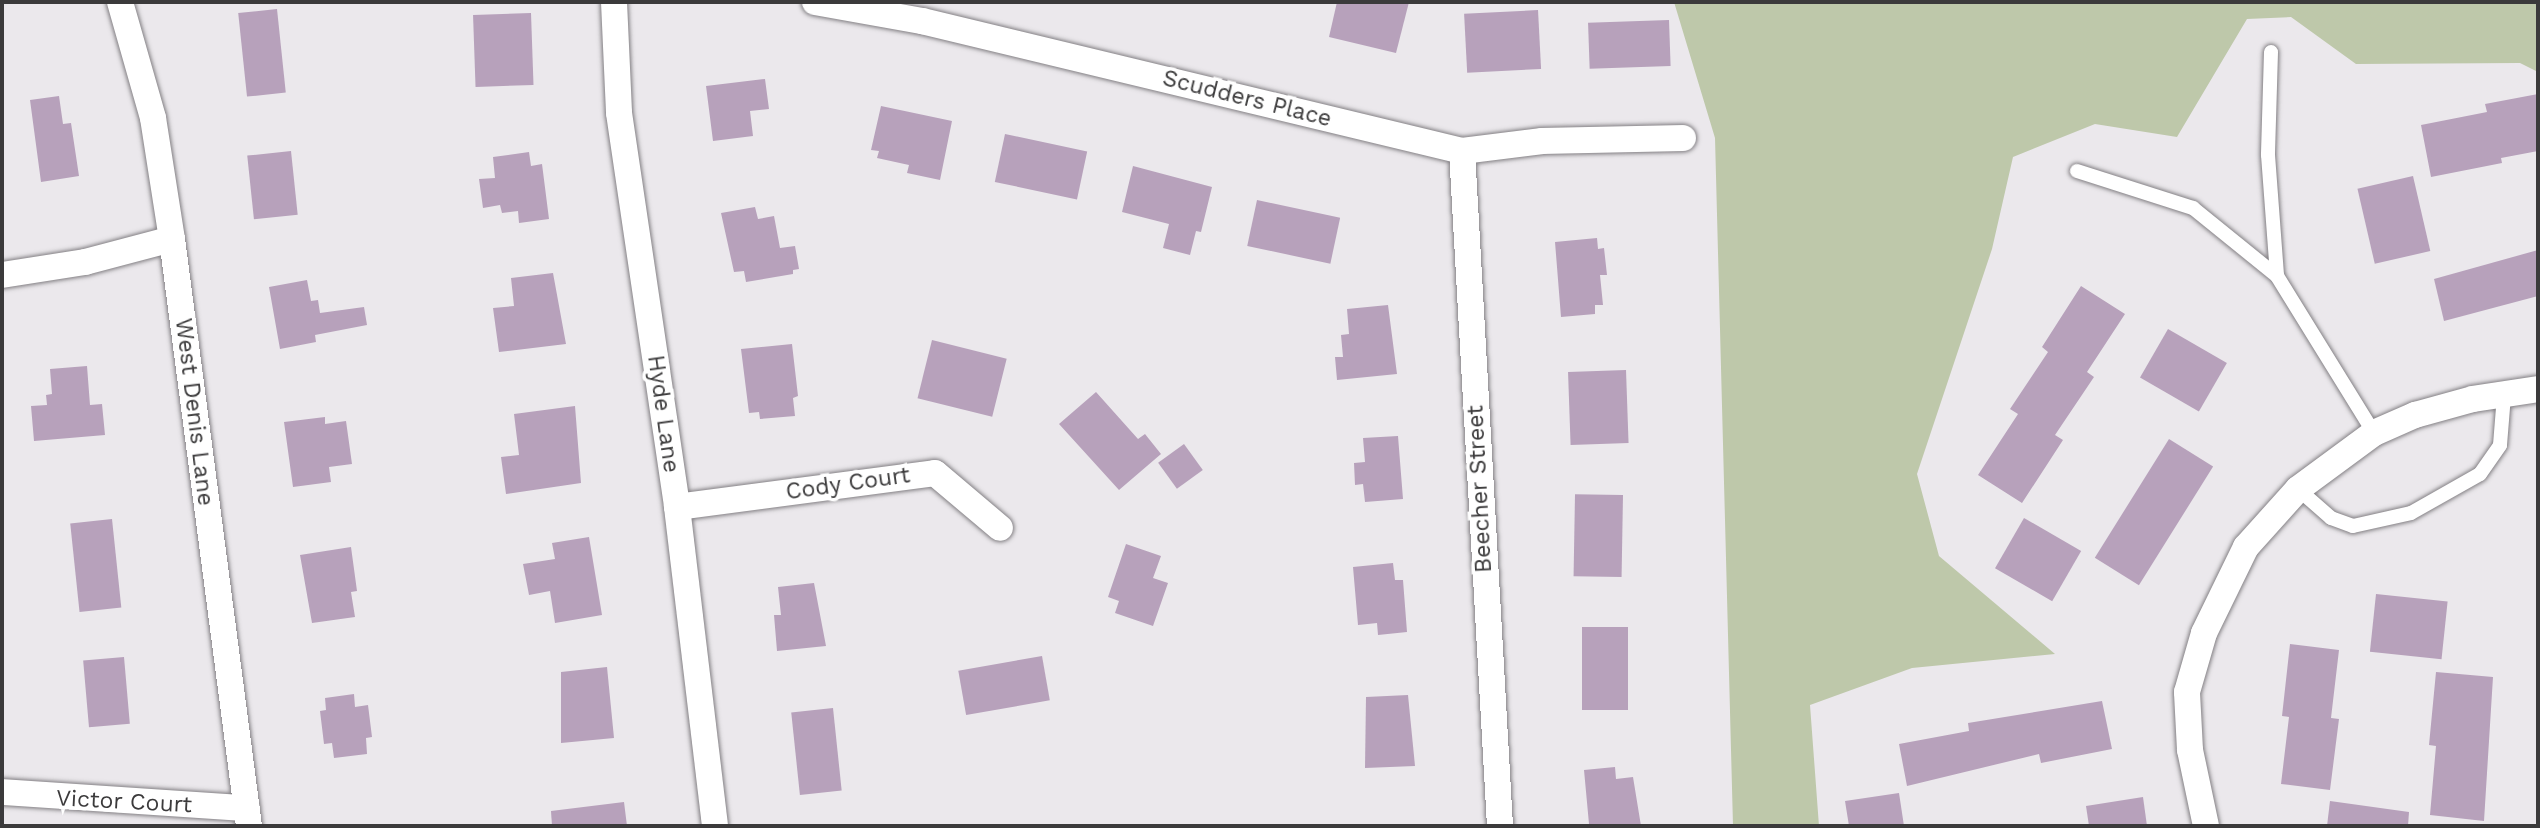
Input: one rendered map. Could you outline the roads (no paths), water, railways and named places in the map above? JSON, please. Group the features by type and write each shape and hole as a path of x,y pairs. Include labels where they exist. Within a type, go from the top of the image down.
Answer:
{"street":[{"name":"West Denis Lane","path":"120,2 153,118 172,239 248,817"},
{"name":"Hyde Lane","path":"614,2 619,113 677,507 715,826"},
{"name":"Scudders Place","path":"815,2 922,21 1462,151 1542,141 1683,138"},
{"name":"Beecher Street","path":"1462,151 1500,826"},
{"path":"2,275 85,262 172,239"},
{"path":"2206,826 2188,738 2191,665 2217,600 2246,547 2298,489 2374,433 2415,415 2538,389"},
{"name":"Cody Court","path":"677,507 935,473 1000,528"},
{"name":"Victor Court","path":"2,792 248,817"}],"lane":[{"path":"2271,52 2268,155 2277,276"},
{"path":"2077,171 2193,208 2277,276 2374,433"},
{"path":"2298,489 2331,518 2353,526 2411,513 2480,474 2500,444 2504,395"}]}
